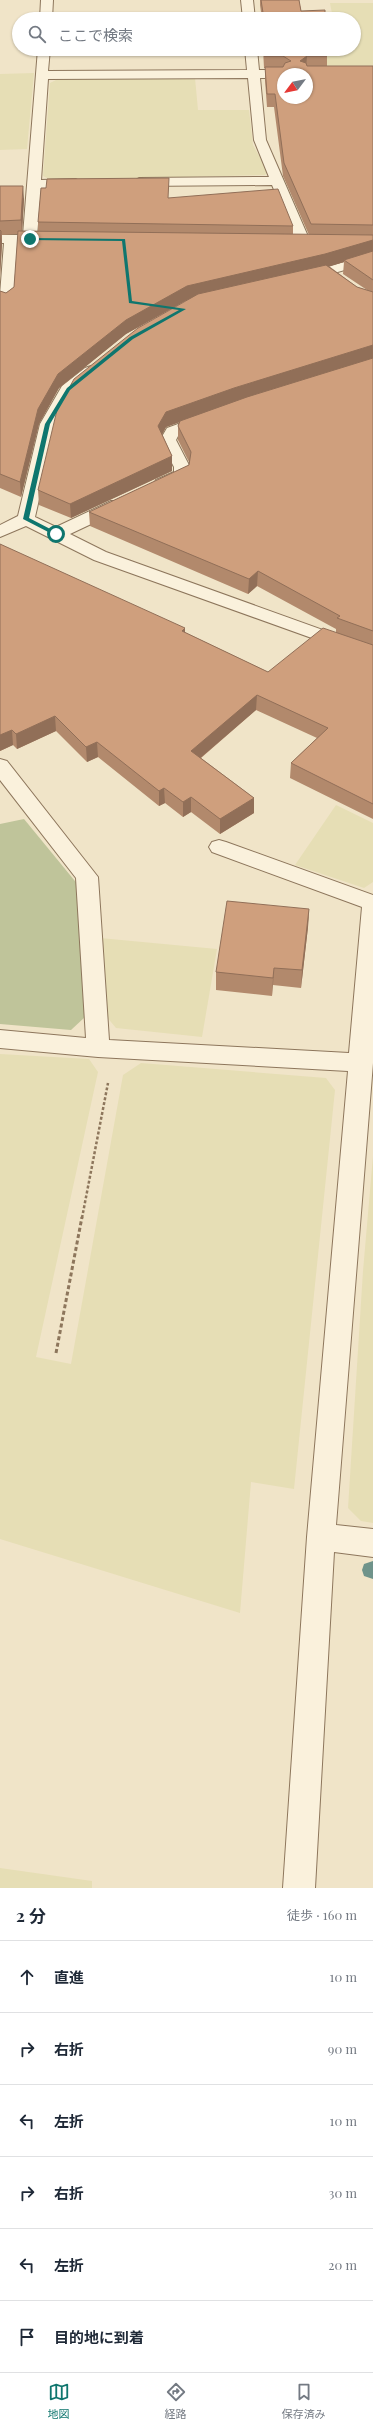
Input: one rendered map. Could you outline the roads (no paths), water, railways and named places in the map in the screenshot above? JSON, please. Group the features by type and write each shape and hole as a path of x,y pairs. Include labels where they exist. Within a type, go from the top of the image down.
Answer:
{"street":[{"path":"46,12 47,0"},
{"path":"247,0 248,12"},
{"path":"30,239 43,56"},
{"path":"253,56 260,140 278,181 310,242 288,241"},
{"path":"42,75 277,74"},
{"path":"128,183 278,181"},
{"path":"34,184 89,183"},
{"path":"7,301 6,239 61,240"},
{"path":"291,281 334,276 373,258"},
{"path":"26,519 48,424 68,389 101,363"},
{"path":"56,534 182,474 182,467 168,440 173,431 217,415"},
{"path":"0,532 26,519"},
{"path":"26,519 100,556 373,654"},
{"path":"0,766 87,877 106,1048"},
{"path":"219,847 373,903"},
{"path":"299,1888 321,1538 373,907"},
{"path":"0,1039 106,1048 361,1063"},
{"path":"321,1538 373,1543"}]}
